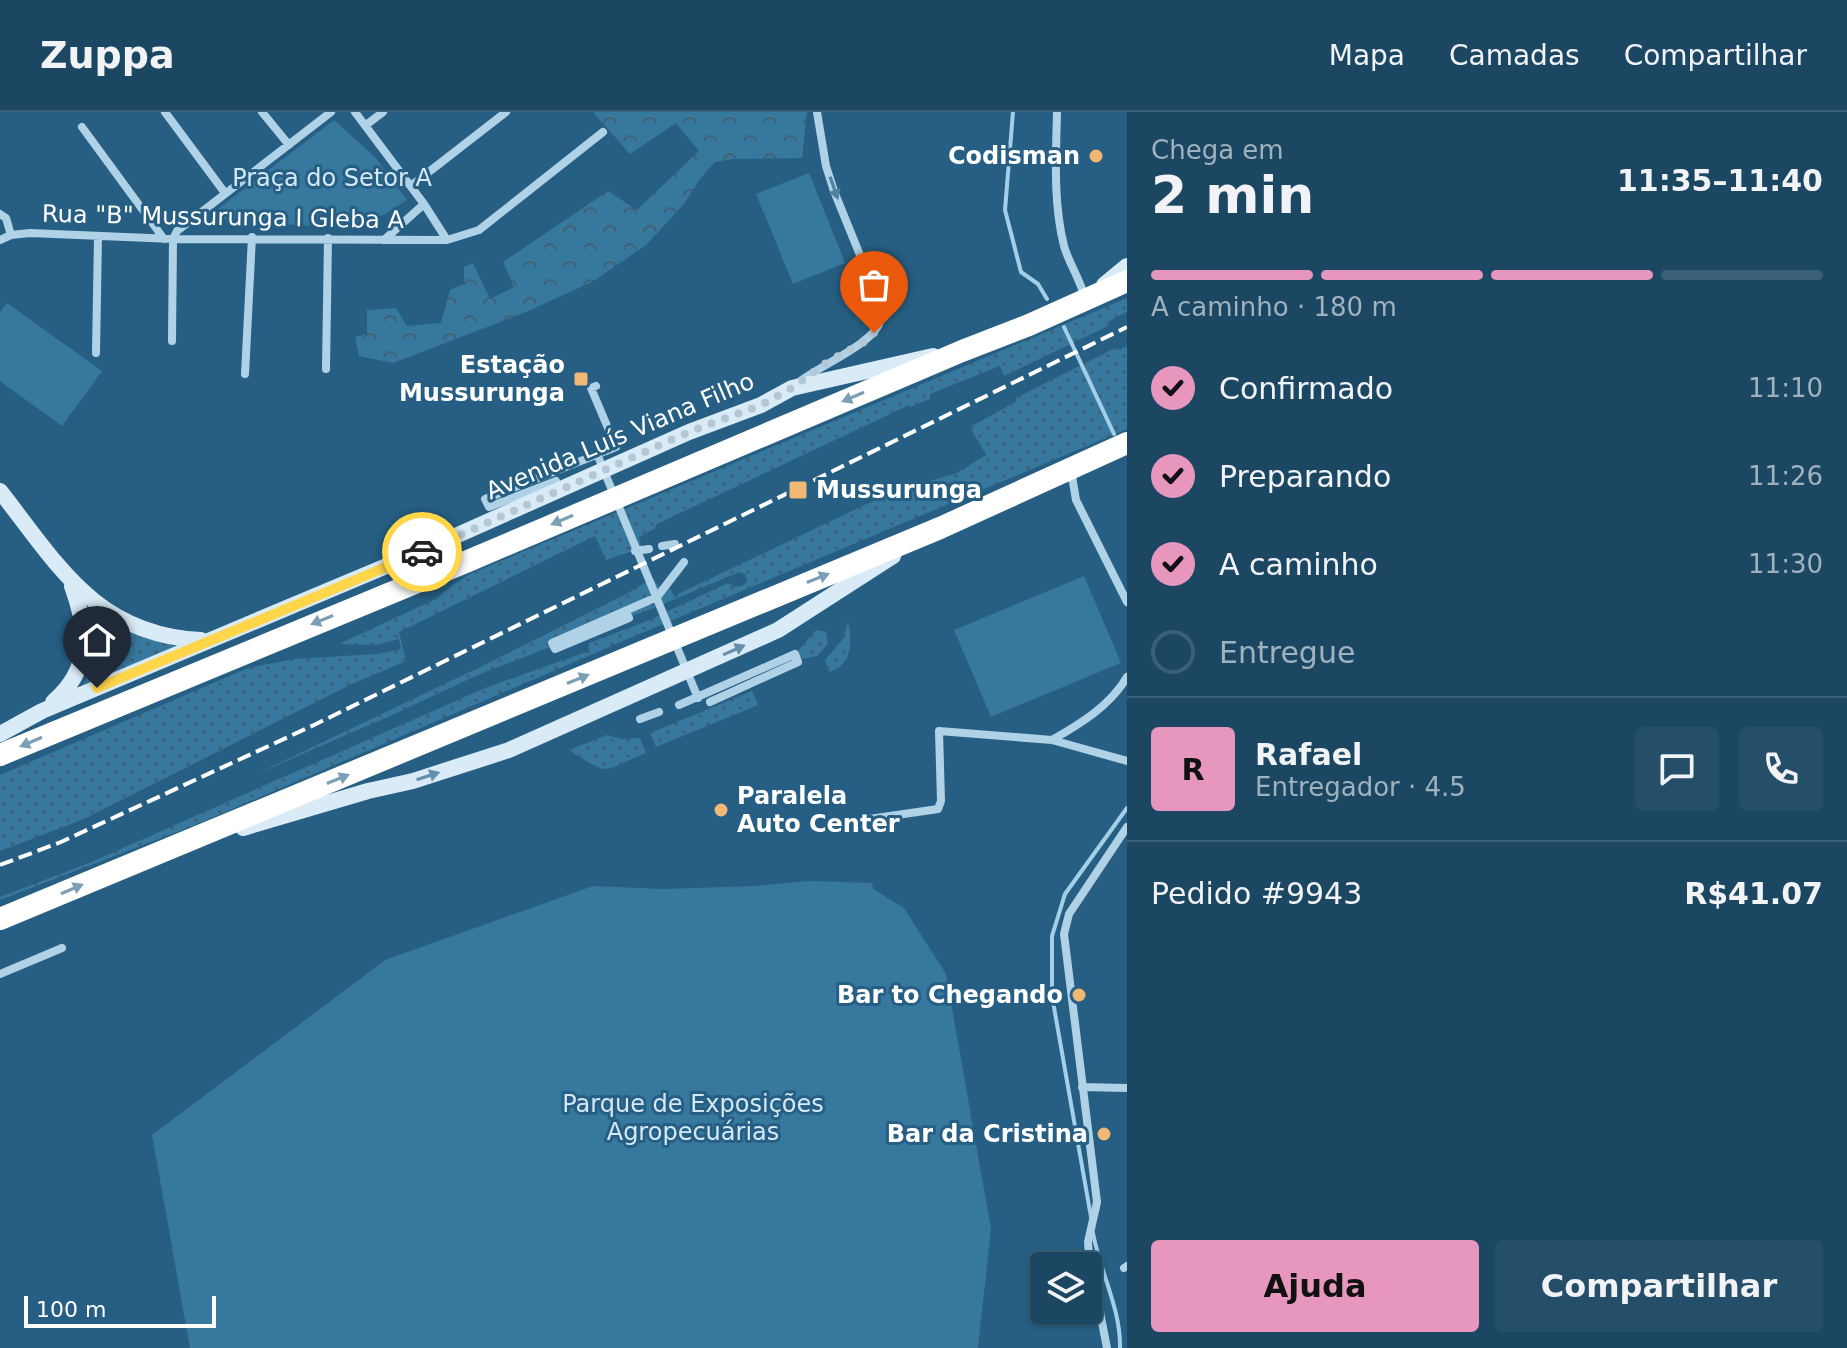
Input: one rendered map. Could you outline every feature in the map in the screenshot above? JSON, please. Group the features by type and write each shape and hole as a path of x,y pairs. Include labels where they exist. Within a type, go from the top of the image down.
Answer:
{"highway":[{"name":"Avenida Luís Viana Filho","path":"0,755 1029,325 1127,281"},
{"path":"0,919 940,528 1127,443"}],"main road":[{"name":"Avenida Luís Viana Filho","path":"1090,298 1127,266"},
{"name":"Avenida Luís Viana Filho","path":"0,734 42,711 415,554 689,432 761,405 792,388 894,363 962,351"},
{"path":"0,491 70,580 109,614 164,636 206,641"},
{"path":"164,850 413,781 509,750 778,630 940,528"},
{"path":"42,711 63,694 75,678 82,659 85,637 82,612 70,580"}],"street":[{"path":"165,112 225,193"},
{"path":"262,112 289,145"},
{"path":"169,239 183,224 331,112"},
{"path":"355,112 412,185 447,240 479,230 603,132"},
{"path":"366,125 383,112"},
{"path":"412,185 506,112"},
{"path":"792,388 829,361 866,341 880,323 879,302 826,166 817,112"},
{"path":"1057,112 1056,200 1059,223 1065,249 1090,298"},
{"path":"82,127 169,239 172,341"},
{"path":"383,240 424,204"},
{"path":"0,214 6,218 11,235"},
{"name":"Rua \"B\" Mussurunga I Gleba A","path":"0,240 30,233 169,239 447,240"},
{"path":"96,353 98,236"},
{"path":"245,374 252,237"},
{"path":"326,369 328,238"},
{"path":"494,500 555,478 556,481 489,507 485,499 616,447 591,388 596,386"},
{"path":"597,454 698,698"},
{"path":"1071,469 1076,500 1127,602"},
{"path":"662,546 675,544"},
{"path":"635,551 649,549"},
{"path":"579,635 627,614 629,618 555,649 552,643 657,597 684,562"},
{"path":"679,705 795,654 798,662 710,702"},
{"path":"1052,740 1085,721 1127,677"},
{"path":"640,719 659,712"},
{"path":"842,823 938,809 941,801 939,731 1052,740 1127,761"},
{"path":"1107,1348 1088,1242 1097,1202 1064,934 1069,914 1127,827"},
{"path":"0,974 62,948"},
{"path":"1082,1087 1127,1088"}],"green space":[{"path":"593,112 807,112 802,158 715,162 683,205 646,245 592,282 526,312 393,363 359,356 355,337 367,334 367,310 396,308 407,326 441,323 450,290 464,284 464,267 473,263 490,299 514,287 503,262 608,191 637,210 699,151 676,123 630,154"},
{"name":"Praça do Setor A","path":"334,120 376,158 407,200 373,221 319,226 233,222 210,215"},
{"path":"809,173 845,263 793,284 756,194"},
{"path":"1127,298 1127,312 1109,321 1108,326 1004,376 1000,366 930,394 930,399 909,405 657,524 639,537 642,548 606,560 595,536 399,632 406,661 352,684 84,819 0,851 0,775 248,668 294,659 377,654 401,649 399,639 376,645 339,644 436,599 470,574"},
{"path":"7,303 102,371 62,426 0,381 0,312"},
{"path":"1127,346 1127,429 195,825 0,900 0,897 89,863 485,688 589,651 589,643 647,621 728,583 734,587 743,586 747,581 746,575 739,572 480,674 254,775 478,668 653,578 662,591 670,588 674,596 892,492 957,473 986,455 970,427 1017,401 1016,398 1117,347 1119,350"},
{"path":"1084,576 1121,663 991,717 954,630"},
{"path":"93,611 148,637 178,647 82,685 94,659"},
{"path":"848,622 849,652 837,669 829,672 825,660 843,639"},
{"path":"816,630 826,632 828,644 817,656 802,659 797,652"},
{"path":"752,691 758,705 656,747 650,733"},
{"path":"607,735 622,739 640,738 646,753 608,769 594,765 569,750"},
{"name":"Parque de Exposições Agropecuárias","path":"809,881 872,883 873,889 904,908 946,974 991,1229 978,1348 190,1348 152,1135 385,960 593,886 663,889"}],"waterway":[{"path":"1013,112 1005,210 1021,272 1038,284 1047,299"},
{"path":"1064,327 1114,434"},
{"path":"1091,1217 1052,996 1052,936 1065,894 1127,808"},
{"path":"1093,1233 1114,1305 1120,1348"}],"railway":[{"path":"0,865 61,842 314,725 1127,327"}],"way so far":[{"path":"422,552 689,432 761,405 866,341 874,333"}],"place":[{"name":"Codisman","path":"1096,156"},
{"name":"Estação Mussurunga","path":"581,379"},
{"name":"Mussurunga","path":"798,490"},
{"name":"Paralela Auto Center","path":"721,810"},
{"name":"Bar to Chegando","path":"1079,995"},
{"name":"Bar da Cristina","path":"1104,1134"}],"route":[{"path":"97,688 422,552"}]}
